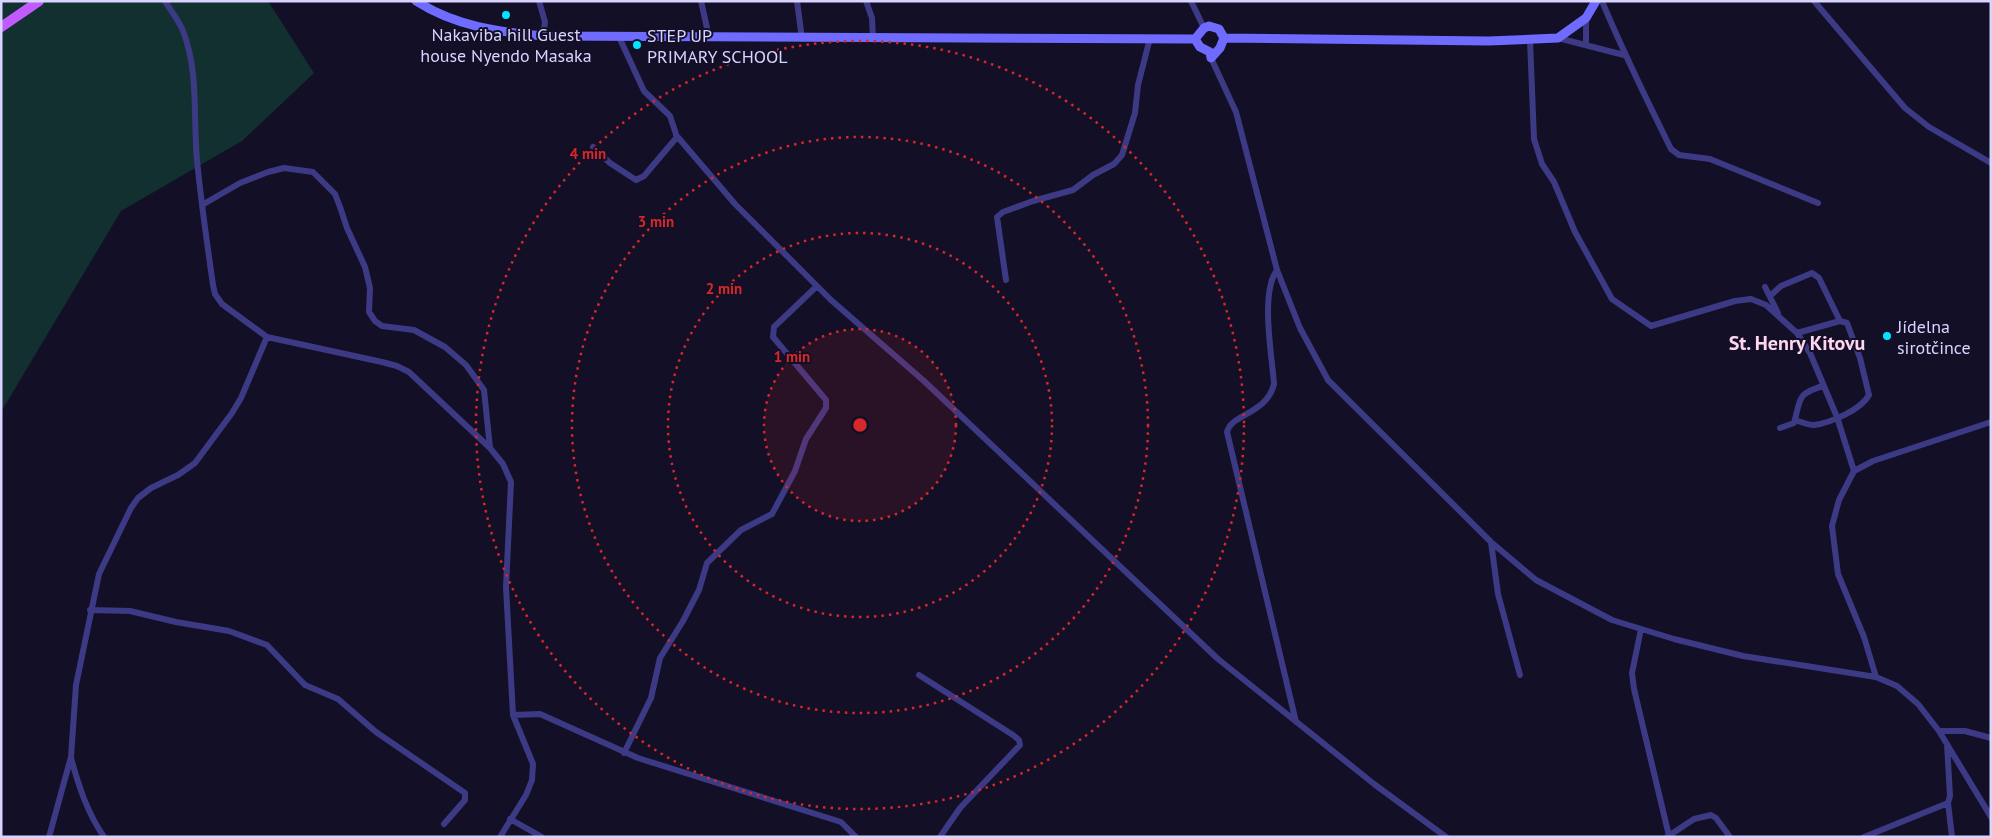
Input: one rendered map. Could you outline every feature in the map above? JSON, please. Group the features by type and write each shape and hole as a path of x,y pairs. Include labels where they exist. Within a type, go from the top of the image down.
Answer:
{"main road":[{"path":"1,27 39,1"}],"street":[{"path":"165,1 182,29 189,50 193,76 197,158 202,205 215,294 222,304 267,337 397,366 409,372 490,448 503,464 511,482 506,587 513,715 533,764 532,780 526,795 500,837"},
{"path":"416,1 432,12 496,32 543,36 802,39 1195,39"},
{"path":"539,1 545,22 543,36"},
{"path":"701,1 709,37"},
{"path":"797,1 802,39"},
{"path":"866,1 872,18 873,39"},
{"path":"1191,1 1204,28"},
{"path":"1558,38 1586,18 1596,1"},
{"path":"1602,1 1624,54 1646,95 1671,149 1679,155 1710,159 1818,203"},
{"path":"1814,1 1904,108 1929,126 1991,163"},
{"path":"1586,18 1586,44"},
{"path":"1195,39 1204,28 1214,26 1219,29 1224,38 1223,44 1211,58"},
{"path":"619,37 644,92 670,116 676,135 735,204 817,286 924,381 1218,659 1374,784 1446,837"},
{"path":"1006,280 996,217 1003,212 1033,201 1073,190 1092,175 1114,164 1122,155 1135,113 1138,85 1150,38"},
{"path":"1224,38 1530,40 1558,38 1624,54"},
{"path":"1195,39 1200,47 1210,52 1236,112 1278,270 1300,328 1328,380 1490,542 1536,580 1612,620 1743,656 1876,677 1897,686 1918,704 1939,731 1991,817"},
{"path":"1530,40 1534,139 1542,164 1554,182 1575,232 1612,299 1651,326 1714,306 1751,299 1766,305 1796,334 1810,353 1837,417 1854,471"},
{"path":"593,147 610,163 636,180 644,176 657,158 675,142 676,135"},
{"path":"202,205 240,183 268,172 284,168 313,172 335,194 367,274 370,288 369,312 372,317 382,326 414,330 445,347 466,364 484,390 490,448"},
{"path":"1278,270 1272,281 1268,299 1274,384 1272,393 1266,402 1232,424 1227,432 1296,722"},
{"path":"1770,296 1781,286 1812,273 1820,278 1840,321"},
{"path":"624,753 651,698 660,658 683,621 699,590 707,563 741,530 772,514 795,470 803,444 826,408 826,400 773,337 772,333 774,327 817,286"},
{"path":"1765,286 1780,317"},
{"path":"1795,420 1811,425 1824,423 1857,407 1869,395 1851,330 1847,323 1840,321 1796,334"},
{"path":"48,837 71,757 76,685 90,610 99,574 131,508 138,498 151,488 178,475 195,463 241,398 267,337"},
{"path":"1780,428 1786,427 1795,420 1798,400 1807,391 1823,386"},
{"path":"1876,677 1864,637 1838,574 1832,526 1839,500 1854,471 1873,461 1991,422"},
{"path":"1490,542 1498,594 1520,675"},
{"path":"90,610 130,612 229,631 267,645 305,685 338,699 376,732 465,793 465,800 444,824"},
{"path":"1641,629 1632,674 1668,836 1694,819 1711,815 1716,818 1730,837"},
{"path":"919,675 1013,734 1019,740 1020,745 960,808 940,837"},
{"path":"513,715 540,714 624,753 841,822 856,837"},
{"path":"1939,731 1964,731 1991,738"},
{"path":"1946,742 1950,785 1948,803 1952,837"},
{"path":"71,757 82,796 90,815 104,837"},
{"path":"1864,837 1948,803"},
{"path":"510,819 542,837"}],"green space":[{"path":"1,1 268,1 314,73 242,141 121,211 1,412"}],"place":[{"name":"Nakaviba hill Guest house Nyendo Masaka","path":"506,15"},
{"name":"STEP UP PRIMARY SCHOOL","path":"637,45"},
{"name":"Jídelna sirotčince","path":"1887,336"}],"district":[{"name":"St. Henry Kitovu","path":"1797,343"}]}
